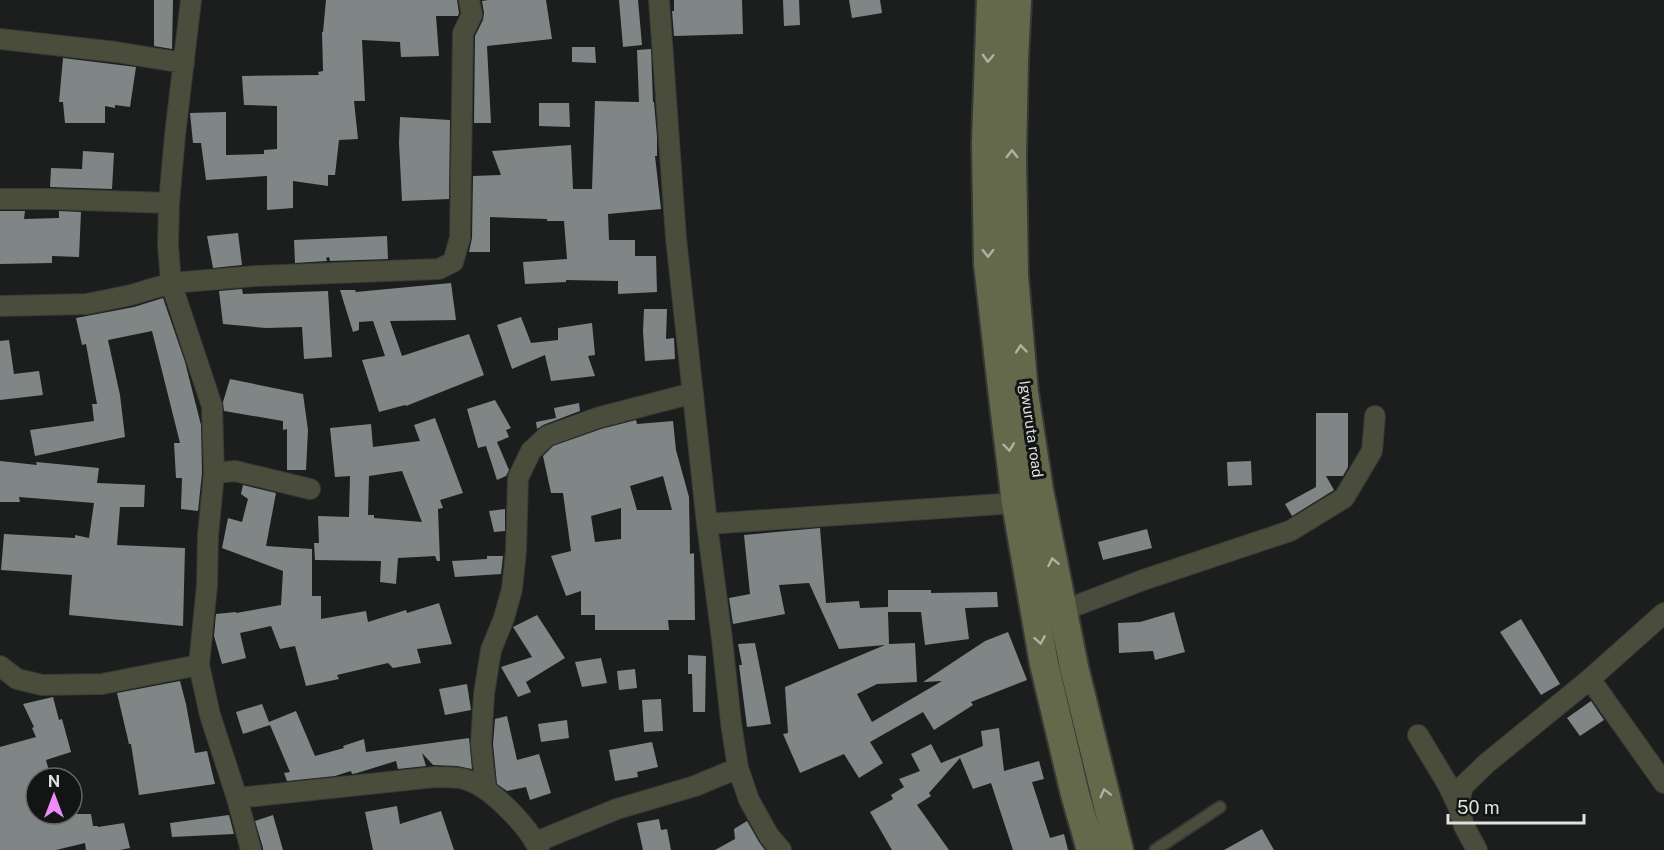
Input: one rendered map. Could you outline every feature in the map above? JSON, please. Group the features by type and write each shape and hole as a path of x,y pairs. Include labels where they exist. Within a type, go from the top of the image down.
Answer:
{"main road":[{"name":"Igwuruta road","path":"991,0 986,143 988,264 1016,503 1044,664 1091,850"},
{"name":"Igwuruta road","path":"1017,0 1012,156 1014,276 1024,393 1062,611 1119,850"}],"street":[{"path":"191,0 170,203 168,245 171,283 212,406 214,472 199,665 210,715 251,850"},
{"path":"0,306 87,304 131,295 171,283 257,276 439,269 453,262 460,238 463,33 472,15 470,0"},
{"path":"659,0 676,238 730,723 738,768 749,800 769,836 781,850"},
{"path":"0,39 116,52 184,63"},
{"path":"0,199 170,203"},
{"path":"486,790 481,744 484,694 491,650 504,618 512,589 516,551 518,478 531,451 548,436 587,422 693,393"},
{"path":"1062,611 1143,580 1290,531 1344,498 1372,451 1375,416"},
{"path":"214,472 235,471 310,489"},
{"path":"707,524 1016,503"},
{"path":"1458,806 1463,786 1486,763 1590,679 1664,613"},
{"path":"0,666 16,679 42,685 102,684 199,665"},
{"path":"1590,679 1664,783"},
{"path":"1418,735 1447,783 1464,826 1477,850"},
{"path":"237,798 435,777 466,779 486,790 519,820 538,846 617,809 695,786 738,768"}],"lane":[{"path":"1155,850 1220,807"}],"building":[{"path":"154,0 173,0 172,49 154,46"},
{"path":"326,0 457,0 459,13 458,16 436,16 439,56 401,57 400,42 362,40 365,101 354,101 358,139 339,140 335,175 328,175 328,186 293,181 293,208 267,210 267,176 206,180 201,143 193,143 190,113 226,112 226,155 264,154 264,150 277,149 277,106 244,105 242,76 319,75 318,72 323,71 322,32"},
{"path":"546,0 552,39 487,46 491,123 474,123 475,36 483,20 482,1"},
{"path":"619,0 638,0 642,45 623,47"},
{"path":"674,0 742,0 743,34 674,36 672,11 674,11"},
{"path":"783,0 799,0 800,25 784,26"},
{"path":"849,0 880,0 882,13 852,18"},
{"path":"572,47 595,47 596,63 572,62"},
{"path":"651,49 657,137 657,156 655,156 661,209 608,214 609,240 635,240 635,256 656,256 657,292 618,294 618,281 566,280 566,282 525,284 523,262 567,259 564,221 490,217 490,252 469,252 472,238 473,176 501,175 492,151 571,145 573,189 592,189 595,101 639,102 637,50"},
{"path":"63,58 136,67 130,107 105,106 105,123 65,123 63,102 59,102"},
{"path":"539,103 569,103 570,127 539,126"},
{"path":"400,117 450,120 449,199 402,201"},
{"path":"83,151 114,153 112,189 50,187 51,168 82,169"},
{"path":"0,211 25,211 24,219 59,218 59,211 81,212 79,257 52,256 52,263 0,264"},
{"path":"238,233 242,265 213,268 207,236"},
{"path":"387,236 388,259 330,261 329,257 326,258 327,261 295,263 294,240"},
{"path":"451,283 456,320 390,321 402,356 469,334 484,375 406,406 379,412 362,360 385,356 373,321 359,322 359,330 353,332 340,290 355,290 356,292"},
{"path":"242,289 243,294 328,291 332,357 304,359 302,327 266,328 223,324 219,291"},
{"path":"163,298 185,362 201,425 202,473 198,511 181,509 182,478 176,478 174,443 180,443 152,331 108,340 120,395 125,437 35,456 30,430 94,421 92,404 97,404 86,344 82,345 76,318 134,307"},
{"path":"644,309 667,309 666,339 674,338 675,359 645,361"},
{"path":"521,317 531,343 558,340 558,328 592,323 595,355 588,356 595,376 551,381 545,355 512,369 497,325"},
{"path":"9,340 14,374 39,371 43,395 0,400 0,341"},
{"path":"230,379 303,394 308,430 306,470 287,470 287,429 283,430 283,421 224,411 223,402"},
{"path":"495,400 511,428 506,430 509,437 497,442 509,470 506,476 497,480 486,446 478,448 467,409"},
{"path":"579,403 580,411 537,429 536,422 556,418 554,408"},
{"path":"1316,413 1348,413 1348,467 1343,476 1326,476 1334,490 1292,516 1285,504 1316,487"},
{"path":"435,418 463,493 440,500 443,508 438,509 440,561 437,561 435,556 398,558 396,584 380,582 381,561 315,560 314,543 319,543 318,516 349,517 350,476 335,477 330,428 371,424 373,447 420,441 414,425","holes":["402,471 422,522 374,518 374,515 368,515 369,476"]},
{"path":"636,420 637,424 673,421 676,450 689,497 690,554 694,553 695,620 668,620 669,630 595,630 595,615 581,615 581,591 566,596 551,556 571,551 563,493 551,493 543,456 553,446 601,429","holes":["663,476 672,510 637,510 630,486","621,508 621,539 595,542 591,516"]},
{"path":"0,461 99,468 97,483 145,485 144,507 120,507 117,545 185,548 183,626 69,615 72,575 1,570 4,534 75,538 75,535 89,538 94,503 19,497 20,502 0,502"},
{"path":"1251,461 1252,485 1228,486 1227,462"},
{"path":"243,485 276,493 266,546 312,549 312,596 321,596 321,619 366,611 368,622 439,603 452,644 417,649 421,663 393,668 388,663 337,675 339,679 306,686 295,646 280,649 271,626 240,633 246,658 222,664 214,636 216,614 281,605 283,571 222,548 228,518 242,522 248,499 241,494"},
{"path":"505,509 505,531 494,532 489,511"},
{"path":"820,528 826,603 859,601 860,608 888,607 888,590 931,590 931,593 997,592 998,607 965,608 969,639 925,645 921,612 888,612 889,644 915,643 917,682 877,684 857,694 872,722 942,681 923,682 985,641 1008,632 1027,680 971,702 973,705 934,730 923,712 870,742 883,763 859,778 844,754 800,773 783,734 788,733 785,687 885,645 839,649 809,583 779,585 785,614 733,624 729,598 750,594 744,535"},
{"path":"1147,529 1152,548 1103,560 1098,542"},
{"path":"487,556 503,556 501,574 455,577 452,561 487,559"},
{"path":"1174,612 1185,652 1155,660 1153,651 1119,653 1118,623 1140,622"},
{"path":"537,615 565,658 526,682 531,692 518,697 501,667 532,657 513,627"},
{"path":"1521,619 1560,684 1541,695 1500,632"},
{"path":"755,643 771,724 747,727 738,644"},
{"path":"688,655 706,656 705,712 693,712 692,674 688,674"},
{"path":"601,658 607,683 582,687 575,662"},
{"path":"635,669 637,688 619,690 617,671"},
{"path":"180,681 195,753 207,751 215,784 139,795 131,744 129,744 117,693"},
{"path":"467,684 471,710 445,715 439,689"},
{"path":"53,697 71,752 46,760 48,766 24,766 24,826 84,826 84,814 91,814 93,826 124,823 130,848 86,850 85,843 56,850 0,850 0,747 36,737 32,728 34,727 23,704"},
{"path":"661,699 663,731 644,732 642,700"},
{"path":"1591,701 1604,720 1580,736 1567,718"},
{"path":"262,704 269,722 296,711 315,756 344,748 343,746 364,739 366,752 469,738 472,769 433,765 422,753 426,766 398,769 396,761 352,774 351,771 335,776 287,781 284,773 290,772 270,725 243,734 236,712"},
{"path":"507,716 517,760 539,754 551,793 530,800 526,787 507,791 497,784 493,744 495,719"},
{"path":"567,720 569,738 541,742 538,724"},
{"path":"999,728 1004,771 1039,761 1044,779 1032,782 1050,838 1064,834 1068,850 1013,850 991,783 973,789 960,758 929,793 931,796 917,805 949,850 892,850 870,812 893,799 891,795 904,787 899,779 920,771 911,754 931,744 941,763 983,746 981,731"},
{"path":"652,742 658,767 637,772 638,777 615,781 609,750"},
{"path":"397,806 400,824 441,811 454,850 373,850 365,812"},
{"path":"229,815 234,834 172,837 170,823"},
{"path":"273,815 283,850 263,850 255,821"},
{"path":"659,819 661,830 667,829 671,850 643,850 637,823"},
{"path":"747,821 765,850 715,850 735,839 734,829"},
{"path":"1262,829 1274,850 1224,850"}]}
